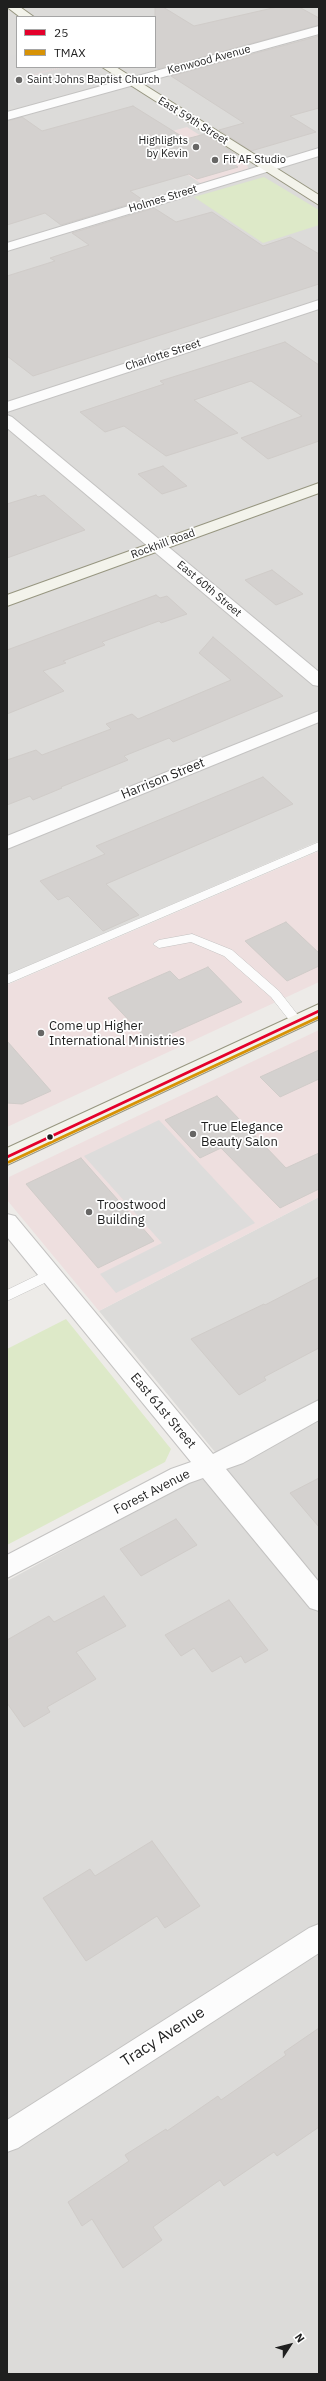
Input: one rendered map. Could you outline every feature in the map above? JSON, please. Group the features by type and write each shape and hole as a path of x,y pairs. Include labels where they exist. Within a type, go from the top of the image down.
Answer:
{"main road":[{"path":"12,7 26,16"},
{"name":"East 59th Street","path":"110,68 319,201"},
{"name":"Rockhill Road","path":"7,601 319,488"},
{"path":"7,1157 319,1011"}],"street":[{"name":"Kenwood Avenue","path":"7,116 319,30"},
{"name":"Holmes Street","path":"7,246 319,152"},
{"name":"Charlotte Street","path":"7,407 319,304"},
{"name":"East 60th Street","path":"7,420 319,681"},
{"name":"Harrison Street","path":"7,843 319,716"},
{"name":"East 61st Street","path":"7,1222 319,1600"},
{"name":"Forest Avenue","path":"7,1567 180,1476 234,1456 319,1410"},
{"name":"Tracy Avenue","path":"7,2137 319,1937"}],"lane":[{"path":"7,980 319,846"},
{"path":"159,944 192,938 228,953 275,994 296,1022"},
{"path":"7,1296 50,1274"}],"path":[{"path":"29,76 58,68"}],"shaded area":[{"path":"7,7 319,7 319,841 7,975"},
{"path":"16,54 16,68 95,68 109,77 111,81 16,108 7,102 7,57"},
{"path":"187,127 247,165 249,170 203,185 150,149 114,147"},
{"path":"319,851 319,982 7,1127 7,985"},
{"path":"319,1030 319,1197 99,1311 7,1200 9,1177"},
{"path":"159,1120 255,1223 116,1293 100,1274 162,1243 84,1156"},
{"path":"319,1197 319,2374 7,2374 7,1581 224,1463 99,1311"}],"green space":[{"path":"264,177 319,210 319,225 263,243 194,197"},
{"path":"66,1319 171,1449 165,1462 7,1545 7,1349"}],"building":[{"path":"155,7 163,7 194,26 277,7 299,7 319,18 319,25 159,69 156,67"},
{"path":"319,36 319,108 290,116 316,132 251,151 219,130 244,123 171,76"},
{"path":"133,106 186,139 205,134 237,155 225,158 238,167 197,179 189,174 130,191 143,200 61,225 45,213 7,225 7,121 22,117 42,131"},
{"path":"154,208 176,222 212,212 263,246 290,237 319,254 319,284 33,376 7,356 7,276 55,261 50,258 89,245 72,233"},
{"path":"285,342 319,365 319,441 268,459 241,438 302,416 251,381 194,400 238,433 166,456 124,426 105,432 80,412 164,384 160,381"},
{"path":"163,466 187,486 162,494 138,474"},
{"path":"36,495 38,497 44,495 85,530 7,558 7,504"},
{"path":"272,570 303,594 276,605 245,580"},
{"path":"156,595 160,598 167,596 187,614 161,623 159,621 102,642 105,645 63,661 66,663 43,671 64,691 7,714 7,650"},
{"path":"213,637 283,696 173,742 169,738 124,756 128,760 33,800 30,796 7,805 7,760 36,750 42,755 111,729 106,724 132,714 138,719 231,680 199,653"},
{"path":"263,777 293,804 106,884 139,915 103,931 68,896 58,900 40,881 105,854 96,846"},
{"path":"286,922 319,953 319,966 287,981 245,941"},
{"path":"208,967 242,1002 150,1043 108,998 170,971 179,980"},
{"path":"7,1041 51,1091 22,1104 7,1103"},
{"path":"319,1050 319,1079 280,1097 260,1077"},
{"path":"217,1096 286,1168 319,1153 319,1189 280,1208 221,1148 200,1158 165,1120"},
{"name":"Troostwood Building","path":"81,1158 154,1241 98,1268 26,1184"},
{"path":"319,1277 319,1348 264,1377 266,1380 239,1395 191,1339 264,1304 265,1305"},
{"path":"319,1478 319,1527 290,1493"},
{"path":"176,1519 197,1545 141,1576 120,1549"},
{"path":"104,1596 126,1626 76,1652 96,1679 47,1707 50,1712 24,1727 7,1703 7,1640 49,1616 54,1622"},
{"path":"229,1600 268,1650 245,1663 241,1656 212,1672 194,1648 181,1656 165,1635"},
{"path":"152,1841 200,1906 165,1928 157,1916 86,1961 43,1898 90,1869 95,1876"},
{"path":"319,2028 319,2127 277,2156 274,2152 224,2186 220,2180 153,2227 162,2240 123,2268 92,2219 82,2226 68,2202 129,2161 125,2155 166,2129 167,2131 218,2096 221,2100 286,2055 284,2052"}],"transit line":[{"name":"25","path":"7,1157 319,1011"},
{"name":"TMAX","path":"9,1162 319,1017"}],"place":[{"name":"Saint Johns Baptist Church","path":"19,80"},
{"name":"Highlights by Kevin","path":"196,147"},
{"name":"Fit AF Studio","path":"215,160"},
{"name":"Come up Higher International Ministries","path":"41,1033"},
{"name":"True Elegance Beauty Salon","path":"193,1134"},
{"name":"Troostwood Building","path":"89,1212"}]}
